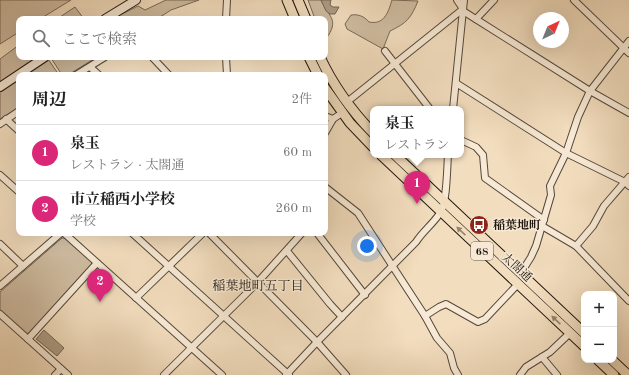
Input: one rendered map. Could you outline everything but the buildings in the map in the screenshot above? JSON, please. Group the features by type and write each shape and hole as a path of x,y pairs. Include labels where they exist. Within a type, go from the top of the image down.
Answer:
{"main road":[{"path":"110,16 136,0"},
{"path":"117,12 143,0"},
{"path":"287,0 294,16"},
{"path":"298,0 305,16"},
{"path":"22,72 40,60"},
{"path":"310,60 316,72"},
{"path":"322,60 328,72"},
{"path":"328,72 334,84 358,118 370,130"},
{"path":"0,87 16,76"},
{"path":"328,92 342,113 370,144"},
{"name":"太閤通","path":"384,158 581,343"},
{"name":"太閤通","path":"398,158 581,331"},
{"path":"601,363 614,375"},
{"path":"615,363 628,375"}],"street":[{"path":"226,16 227,0"},
{"path":"457,0 463,10 476,19 590,91 629,113"},
{"path":"453,106 464,0"},
{"path":"476,19 494,0"},
{"path":"574,0 629,53"},
{"path":"347,102 463,10"},
{"path":"521,273 531,257 543,223 551,195 550,186 566,153 578,117 590,91 629,42"},
{"path":"385,51 428,106"},
{"path":"81,72 100,60"},
{"path":"155,60 166,72"},
{"path":"226,60 227,72"},
{"path":"90,66 96,72"},
{"path":"456,83 566,153 628,182 604,206 593,226 576,246"},
{"path":"0,124 16,113"},
{"path":"328,128 333,119 342,113"},
{"path":"328,117 333,119"},
{"path":"6,120 16,128"},
{"path":"464,142 476,148 483,155 485,178 543,223 576,246 629,301"},
{"path":"135,236 287,375 317,342 416,242 441,212 444,200 448,158"},
{"path":"0,175 16,189"},
{"path":"328,189 358,213 425,316 437,338 450,353 454,368 458,375"},
{"path":"0,286 59,236"},
{"path":"66,236 222,375"},
{"path":"136,298 201,236"},
{"path":"212,236 317,342 346,375"},
{"path":"164,375 257,283 300,236"},
{"path":"319,236 365,295"},
{"path":"0,244 24,266"},
{"path":"287,251 342,317"},
{"path":"28,339 97,263"},
{"path":"425,316 446,304 478,322 485,319 518,284"},
{"path":"0,314 68,375"},
{"path":"520,375 526,367 550,352 570,333"},
{"path":"542,358 557,375"},
{"path":"55,375 61,369"}],"shaded area":[{"path":"0,0 71,0 45,16 16,16 16,34 0,44"},
{"path":"166,0 199,0 171,10 162,16 118,16 138,6 145,10"},
{"path":"308,0 321,0 333,23 328,36 328,16 314,16"},
{"path":"321,0 331,0 330,5 333,7 339,7 335,14 330,14 326,11"},
{"path":"392,0 418,1 408,19 390,31 383,49 347,29 345,24 351,15 361,16 369,22 378,22 382,20 389,9"},
{"path":"75,7 82,16 62,16"},
{"path":"16,47 16,60 33,60 0,82 0,59"},
{"path":"49,60 57,72 29,72"},
{"path":"52,60 92,60 73,72 60,72"},
{"path":"16,81 16,109 0,119 0,91"},
{"path":"62,238 66,238 92,261 92,265 30,333 26,334 0,310 0,292"},
{"path":"44,330 64,348 57,356 36,339"}],"place":[{"name":"泉玉","path":"417,204"},
{"name":"稲葉地町","path":"479,225"},
{"name":"市立稲西小学校","path":"100,302"}],"district":[{"name":"稲葉地町五丁目","path":"258,285"}]}
